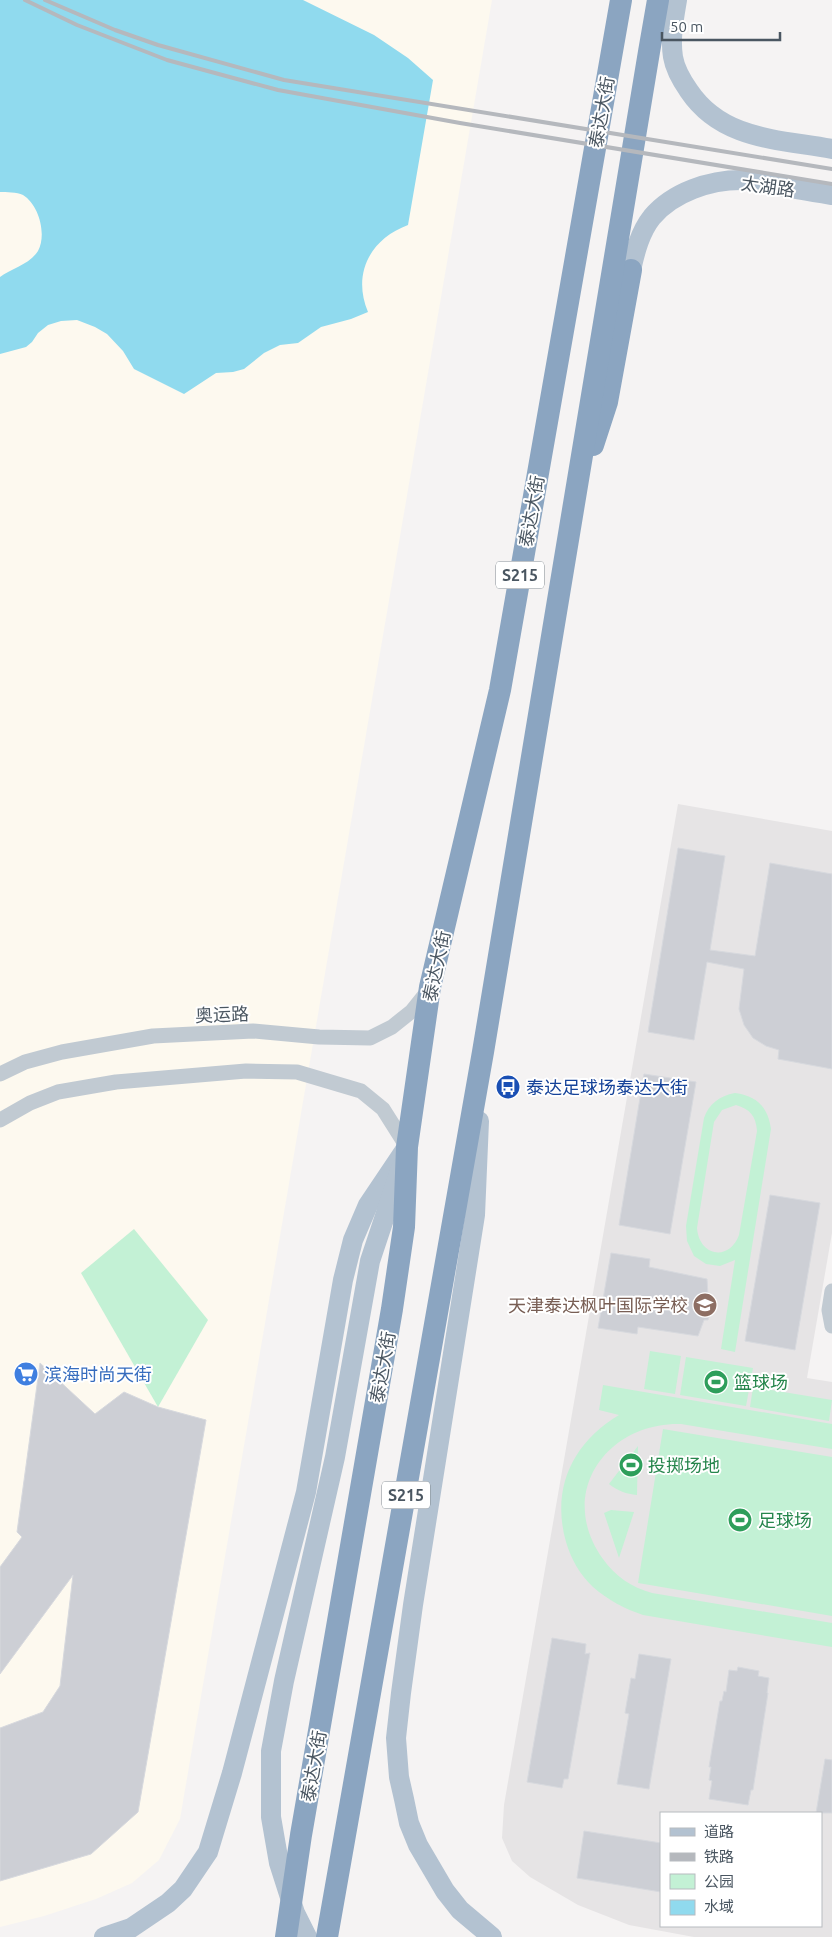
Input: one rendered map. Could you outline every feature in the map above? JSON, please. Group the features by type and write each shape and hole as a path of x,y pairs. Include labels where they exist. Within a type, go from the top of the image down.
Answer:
{"highway":[{"name":"泰达大街","path":"286,1937 301,1835 392,1309 404,1227 408,1147 430,987 500,690 621,0"},
{"path":"483,1052 575,488 658,0"},
{"path":"575,488 596,438 607,402 630,270"},
{"name":"S215","path":"327,1937 414,1454 483,1052"}],"main road":[{"path":"677,0 673,24 673,56 677,72 695,101 706,112 729,126 753,135 832,149"},
{"name":"太湖路","path":"630,270 639,240 652,217 682,194 692,190 721,182 742,180 832,195"},
{"path":"483,1052 475,1214 413,1605 396,1738 404,1799 409,1823 418,1845 445,1891 460,1910 492,1937"},
{"path":"307,1937 295,1913 278,1863 271,1817 271,1752 284,1681 335,1457 370,1260 408,1147"},
{"path":"104,1937 131,1928 168,1903 183,1889 208,1852 232,1773 306,1492 343,1280 353,1240 368,1205 408,1147"}],"street":[{"name":"奥运路","path":"0,1074 25,1062 62,1052 153,1036 253,1030 319,1038 370,1038 392,1027 412,1011 430,987"},
{"path":"0,1120 30,1103 58,1092 116,1082 246,1072 297,1072 361,1091 383,1109 408,1147"},
{"path":"832,1291 829,1310 832,1326"}],"shaded area":[{"path":"0,0 492,0 180,1819 159,1860 132,1883 96,1899 44,1916 0,1927"},
{"name":"天津泰达枫叶国际学校","path":"678,804 832,831 832,1233 807,1378 832,1382 832,1937 694,1937 629,1925 578,1905 530,1877 512,1861 502,1838 504,1805"}],"green space":[{"path":"729,1094 743,1095 760,1104 767,1115 771,1129 735,1352 721,1349 735,1260 720,1266 706,1264 694,1256 687,1241 686,1226 704,1118 712,1105","holes":["736,1105 749,1111 754,1117 757,1131 739,1235 729,1249 715,1252 703,1245 697,1228 714,1122 722,1110"]},
{"path":"134,1229 208,1320 158,1407 81,1273"},
{"path":"650,1351 681,1356 675,1394 644,1389"},
{"name":"篮球场","path":"686,1357 753,1368 746,1406 680,1395"},
{"path":"603,1385 832,1424 832,1449 681,1424 654,1427 631,1435 611,1449 596,1466 587,1487 585,1510 590,1534 603,1559 613,1571 637,1588 652,1593 832,1623 832,1647 643,1615 611,1600 588,1582 573,1561 568,1548 562,1522 561,1504 569,1469 578,1454 589,1439 619,1415 599,1410"},
{"path":"753,1387 832,1400 829,1421 750,1407"},
{"name":"足球场","path":"663,1429 832,1457 832,1616 638,1583"},
{"name":"投掷场地","path":"638,1446 637,1495 622,1492 609,1484"},
{"name":"投掷场地","path":"611,1510 634,1512 619,1558 604,1513"}],"water":[{"path":"0,0 303,0 374,35 408,58 433,80 408,225 383,239 368,259 362,284 368,312 321,327 298,343 280,345 264,353 244,369 216,373 184,394 134,369 123,351 107,334 77,320 61,321 48,325 26,347 0,354 0,277 35,256 41,244 42,236 40,220 29,200 21,194 0,192"}],"building":[{"path":"678,848 725,856 710,950 755,956 770,863 832,874 832,1069 778,1059 779,1050 766,1046 753,1038 744,1025 739,1009 744,969 707,962 694,1040 648,1032"},
{"path":"644,1074 696,1082 670,1234 619,1225"},
{"path":"770,1195 820,1203 795,1350 745,1341"},
{"path":"611,1253 650,1259 649,1267 707,1279 708,1296 712,1297 710,1314 708,1320 704,1320 698,1336 638,1327 637,1334 598,1328"},
{"path":"40,1363 95,1414 124,1392 158,1407 206,1420 138,1812 91,1854 0,1881 0,1728 43,1712 60,1686 73,1575 0,1674 0,1567 22,1537 17,1532"},
{"path":"552,1638 586,1644 585,1654 590,1653 568,1779 564,1779 562,1788 527,1782"},
{"path":"639,1654 671,1659 649,1789 617,1784 629,1714 625,1713 631,1678 635,1679"},
{"path":"738,1667 759,1671 758,1676 769,1678 753,1790 751,1790 748,1805 709,1799 712,1781 709,1780 711,1767 709,1767 720,1701 722,1701 724,1691 726,1692 729,1670 737,1671"},
{"path":"825,1759 832,1760 832,1813 816,1812"},
{"path":"584,1831 660,1843 660,1892 577,1878"}],"railway":[{"path":"25,0 77,25 167,60 278,90 460,123 832,184"},
{"path":"45,0 115,30 158,45 284,80 832,169"}],"place":[{"name":"泰达足球场泰达大街","path":"508,1087"},
{"name":"天津泰达枫叶国际学校","path":"705,1305"},
{"name":"滨海时尚天街","path":"26,1374"},
{"name":"篮球场","path":"716,1382"},
{"name":"投掷场地","path":"631,1465"},
{"name":"足球场","path":"740,1520"}]}
